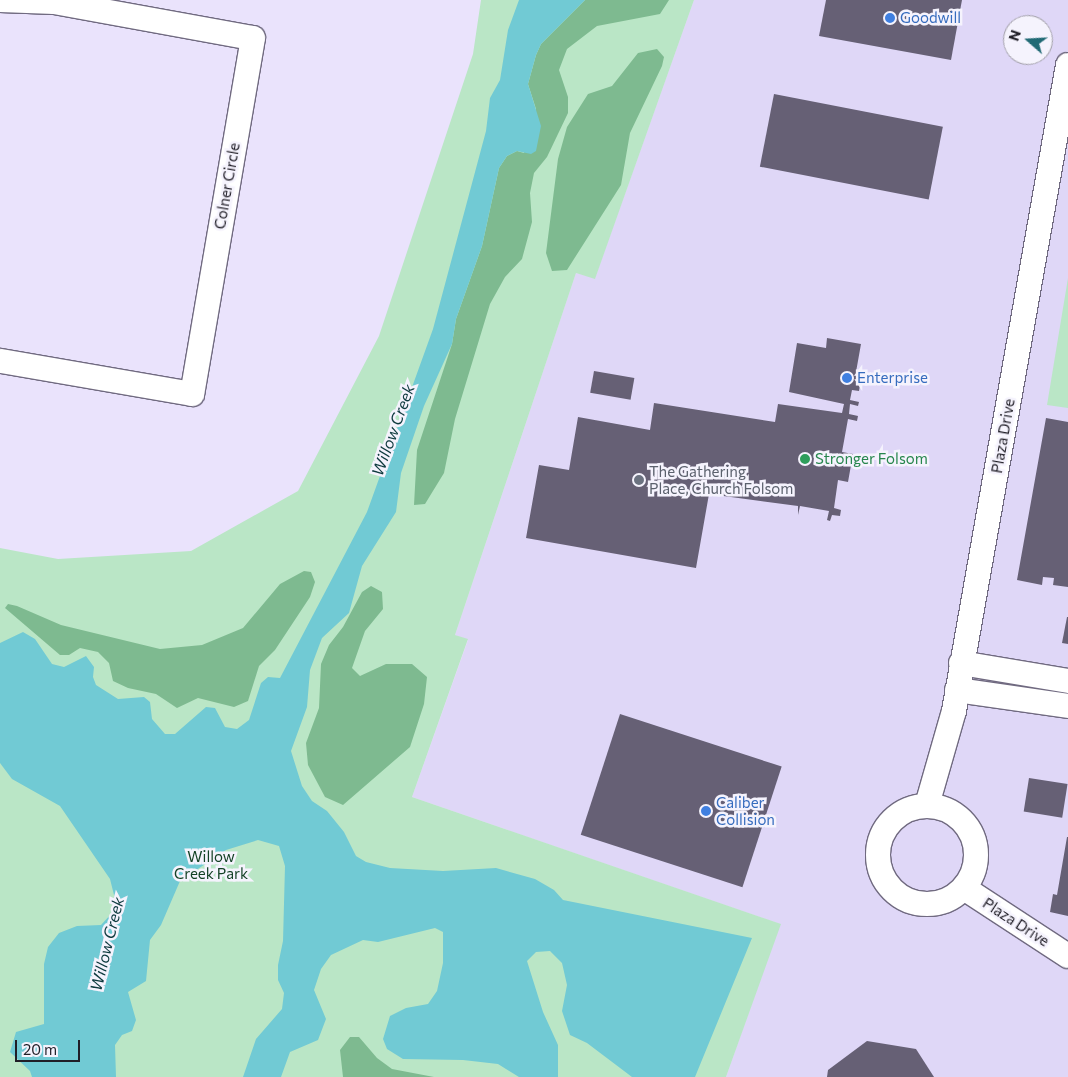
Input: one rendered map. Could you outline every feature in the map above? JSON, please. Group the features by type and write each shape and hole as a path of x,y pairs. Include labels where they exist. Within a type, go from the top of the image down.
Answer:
{"street":[{"name":"Colner Circle","path":"0,0 54,2 253,38 192,394 0,361"},
{"name":"Plaza Drive","path":"927,805 957,690 1068,65"},
{"path":"961,663 1068,681"},
{"path":"957,690 1068,706"},
{"path":"927,805 943,807 968,827 975,842 977,858 973,874 964,888 943,901 919,904 893,892 882,875 877,859 885,828 896,815 911,808 927,805"},
{"name":"Plaza Drive","path":"964,888 1068,956"}],"shaded area":[{"path":"585,0 669,0 660,14 597,26 567,49 559,70 568,97 568,113 547,157 534,173 530,193 532,222 522,259 505,277 490,304 455,419 444,473 425,504 414,505 417,450 452,344 456,319 482,246 499,168 507,156 517,151 524,153 536,109 528,84 536,55 541,44"},
{"path":"694,0 1068,0 1068,1077 726,1077 780,924 412,797 468,640 455,635 576,273 595,278"},
{"path":"657,49 664,57 662,66 630,133 621,185 567,270 552,271 546,253 558,159 567,127 588,94 612,86 638,53"},
{"path":"304,571 311,572 315,582 310,597 275,650 259,666 248,701 234,707 198,698 177,708 156,694 128,688 113,681 109,663 98,652 80,648 69,655 60,655 5,608 8,604 17,606 61,625 160,649 202,645 243,628 280,584"},
{"path":"371,586 382,592 383,609 365,631 352,668 360,676 386,664 412,664 427,677 424,704 410,747 343,805 325,797 308,765 306,743 319,708 321,664 329,645 343,627 362,592"},
{"path":"350,1037 359,1037 377,1058 392,1069 434,1077 343,1077 340,1050"}],"green space":[{"name":"Willow Creek Park","path":"481,0 694,0 595,279 576,273 455,635 468,639 412,797 781,924 726,1077 0,1077 0,548 58,559 191,551 298,491 379,336 473,54"},
{"path":"1068,278 1068,408 1047,405"}],"water":[{"name":"Willow Creek","path":"519,0 585,0 541,44 536,55 528,84 541,126 536,151 531,154 517,151 507,156 499,168 482,246 456,319 452,344 424,406 401,473 396,512 362,566 349,613 322,638 310,670 307,707 291,751 302,786 312,801 327,811 344,832 356,856 366,862 390,868 443,871 496,868 535,879 554,890 563,900 752,938 695,1077 632,1077 587,1043 570,1035 562,1011 567,985 562,963 550,951 536,952 527,961 543,1012 558,1045 558,1077 519,1077 498,1064 463,1060 403,1059 387,1049 383,1039 390,1016 406,1008 428,1004 437,991 443,963 443,932 435,928 378,942 363,940 331,955 321,969 314,990 326,1019 318,1040 290,1052 281,1077 243,1077 256,1039 282,1009 284,993 278,980 278,965 283,941 285,866 279,846 258,840 226,850 180,881 161,925 150,940 146,981 128,992 136,1020 132,1031 122,1035 115,1045 116,1077 32,1077 30,1071 10,1052 16,1032 44,1024 44,964 48,947 59,933 77,926 101,925 112,913 115,899 110,879 60,806 12,779 0,763 0,643 23,632 35,639 52,664 64,667 86,656 94,667 93,677 96,685 118,699 144,697 150,702 152,719 165,734 175,734 206,707 215,708 225,727 237,729 249,720 261,683 268,677 280,678 367,512 433,329 486,131 490,98 500,80 508,30"}],"building":[{"name":"Goodwill","path":"826,0 962,0 951,60 819,36"},
{"path":"774,94 943,127 929,199 760,167"},
{"path":"827,338 861,344 856,372 862,373 859,391 852,390 850,400 859,402 858,406 850,404 849,414 858,416 857,421 848,419 842,452 853,454 848,482 838,480 834,508 841,510 840,516 832,515 830,521 827,520 829,511 800,506 798,515 798,506 709,494 696,568 526,538 539,465 569,470 578,417 650,430 654,403 775,422 778,404 842,413 844,404 789,392 797,343 826,348"},
{"path":"594,371 634,378 631,400 590,393"},
{"path":"1046,418 1068,422 1068,587 1053,585 1054,578 1043,577 1042,585 1017,580"},
{"path":"1068,617 1068,644 1062,643"},
{"path":"620,714 782,767 742,887 581,835"},
{"path":"1029,778 1068,784 1062,818 1024,812"},
{"path":"1067,837 1068,916 1050,912 1053,894 1057,895"},
{"path":"867,1041 916,1049 934,1077 827,1077 828,1070"}],"place":[{"name":"Goodwill","path":"890,18"},
{"name":"Enterprise","path":"847,378"},
{"name":"Stronger Folsom","path":"805,459"},
{"name":"The Gathering Place, Church Folsom","path":"639,480"},
{"name":"Caliber Collision","path":"706,811"}]}
